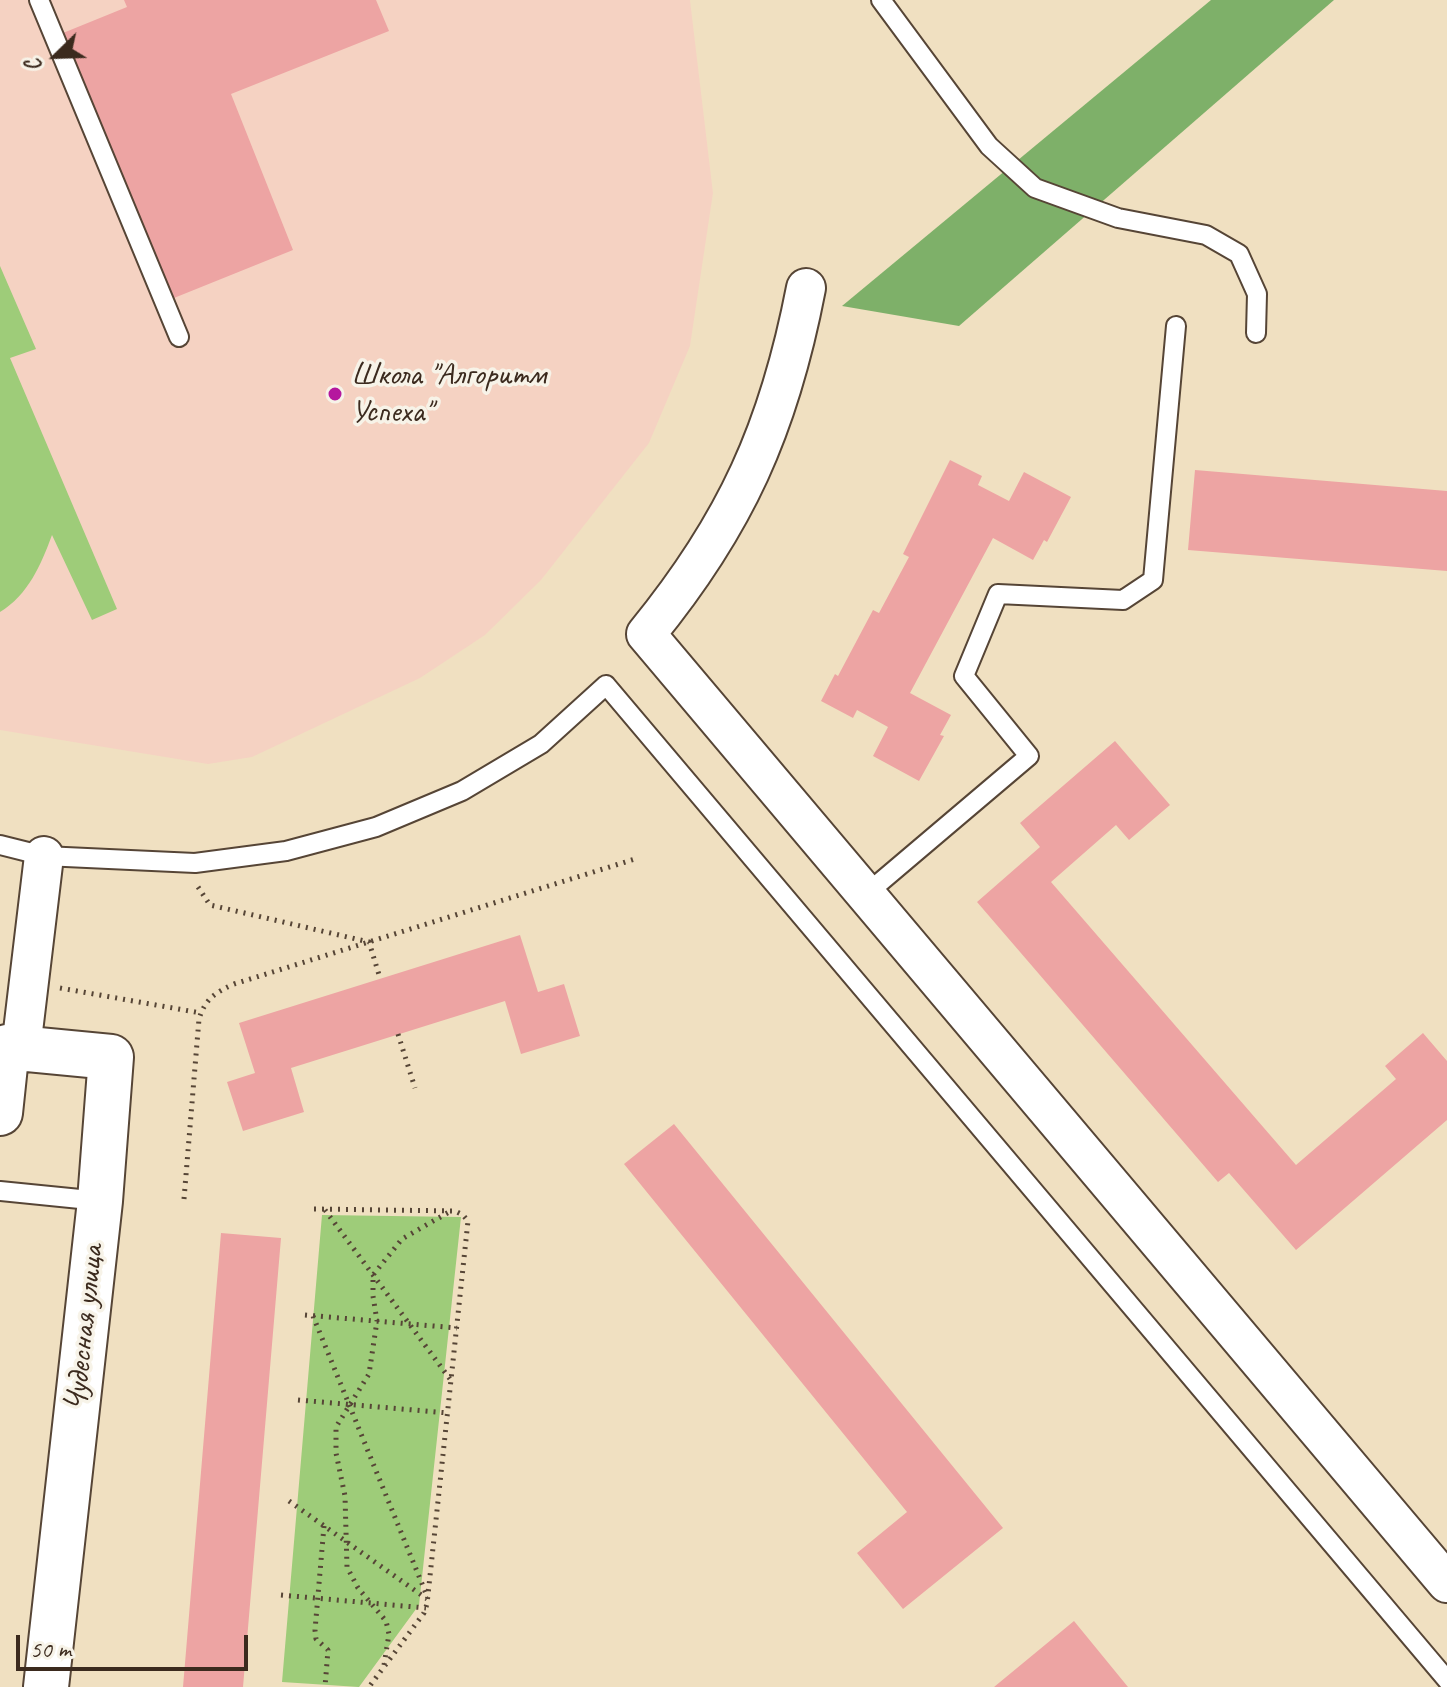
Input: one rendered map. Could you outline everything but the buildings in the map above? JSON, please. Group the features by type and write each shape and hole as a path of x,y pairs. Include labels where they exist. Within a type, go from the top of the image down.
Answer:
{"street":[{"path":"806,288 794,349 769,430 746,485 679,594 646,634 1447,1583"},
{"path":"0,1113 7,1047 21,1048 44,856"},
{"name":"Чудесная улица","path":"21,1048 111,1057 100,1201 46,1687"}],"lane":[{"path":"39,0 179,337"},
{"path":"881,0 989,146 1035,188 1118,218 1206,235 1239,254 1257,294 1256,333"},
{"path":"865,895 1029,756 964,676 998,594 1123,600 1153,580 1176,326"},
{"path":"0,845 44,856 195,863 286,851 376,827 462,791 541,744 606,685 1447,1680"},
{"path":"0,1191 100,1201"}],"path":[{"path":"184,1199 201,1013 209,999 223,989 635,859"},
{"path":"195,863 197,885 210,905 369,942"},
{"path":"369,942 380,978"},
{"path":"29,983 201,1013"},
{"path":"398,1034 415,1088"},
{"path":"314,1209 451,1211 463,1215 468,1224 428,1599 426,1608 369,1687"},
{"path":"325,1209 451,1381"},
{"path":"384,1666 388,1627 358,1588 347,1567 345,1496 335,1440 338,1422 369,1374 377,1321 373,1275 402,1239 451,1211"},
{"path":"305,1315 457,1328"},
{"path":"313,1316 428,1599"},
{"path":"298,1400 448,1413"},
{"path":"289,1501 428,1599"},
{"path":"324,1526 315,1635 328,1650 325,1687"},
{"path":"281,1595 426,1608"}],"shaded area":[{"name":"Школа \"Алгоритм Успеха\"","path":"0,0 690,0 713,193 690,346 649,443 541,580 485,635 420,678 252,757 208,764 0,730"}],"green space":[{"path":"1211,0 1334,0 959,326 842,306"},
{"path":"0,266 36,349 10,358 117,609 92,620 52,535 26,588 0,612"},
{"path":"322,1215 461,1217 419,1605 359,1687 282,1682"}],"place":[{"name":"Школа \"Алгоритм Успеха\"","path":"335,394"}]}
